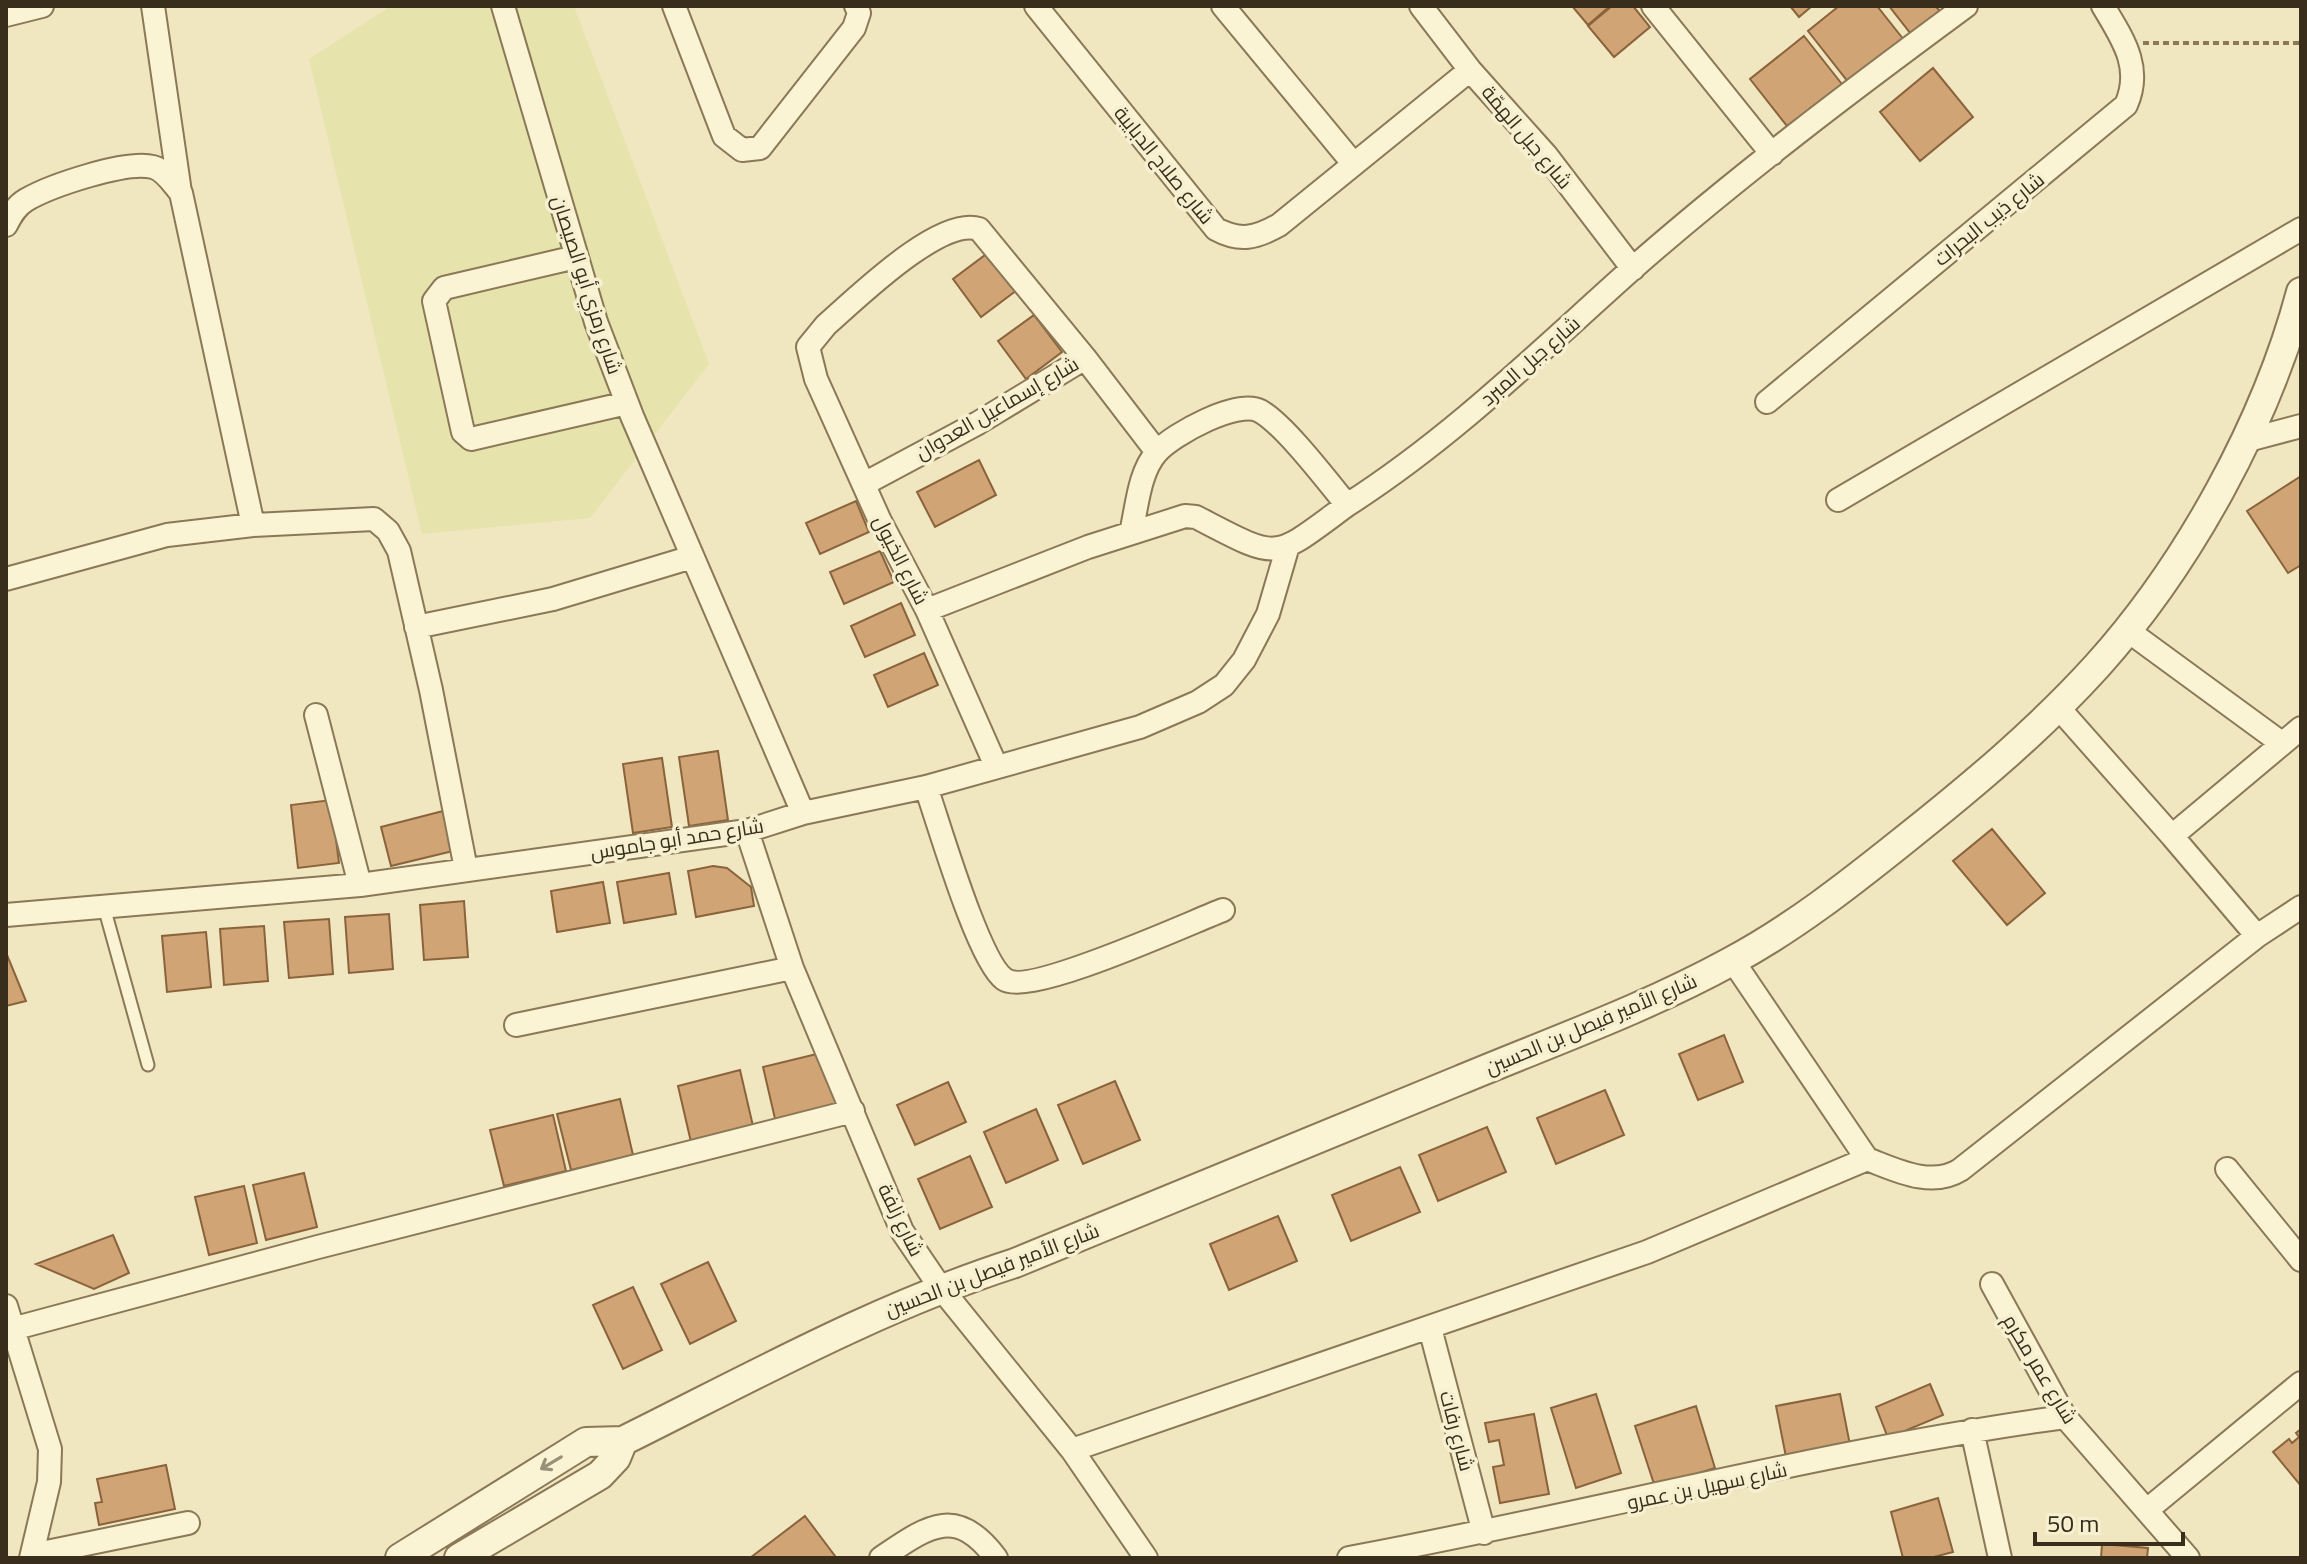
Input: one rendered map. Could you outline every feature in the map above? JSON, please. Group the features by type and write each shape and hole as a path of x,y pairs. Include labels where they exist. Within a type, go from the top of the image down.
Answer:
{"street":[{"path":"6,15 42,6"},
{"path":"153,6 181,193 253,525"},
{"name":"شارع رمزي أبو الصيصان","path":"503,6 596,322 627,403 803,813"},
{"path":"674,6 724,136 742,150 760,148 854,28 859,13 856,6"},
{"name":"شارع صلاح الدبايبة","path":"1036,6 1216,229 1232,238 1256,237 1279,225 1352,162 1470,70"},
{"path":"1223,6 1352,162"},
{"name":"شارع جبل الهمّة","path":"1421,6 1470,70 1546,155 1633,269"},
{"name":"شارع جبل المبرد","path":"1287,549 1426,450 1529,364 1633,269 1772,154 1966,6"},
{"name":"شارع ذيب البحرات","path":"1767,402 2118,115 2126,105 2134,79 2125,42 2103,6"},
{"path":"1659,8 1772,154"},
{"path":"6,225 24,201 46,191 126,167 155,167 181,193"},
{"name":"شارع إسماعيل العدوان","path":"808,353 813,338 826,325 896,267 935,237 968,225 986,237 1085,358 978,423 864,484"},
{"path":"1838,500 2301,229"},
{"path":"576,257 444,288 434,301 463,432 471,439 627,403"},
{"name":"شارع الأمير فيصل بن الحسين","path":"400,1558 586,1442 623,1441 877,1314 940,1287 1015,1263 1622,1013 1733,961 1782,931 1873,866 1976,782 2057,706 2127,630 2205,514 2248,440 2301,292"},
{"name":"شارع الخيول","path":"808,353 816,379 927,610 996,766"},
{"path":"1085,358 1157,452"},
{"path":"1131,533 1144,475 1157,452 1203,424 1247,406 1267,415 1347,505"},
{"path":"2248,440 2301,426"},
{"path":"927,610 1131,533 1185,516 1196,517 1256,547 1269,551 1287,549"},
{"path":"6,579 167,535 253,525 374,519 388,531 399,551 466,869"},
{"name":"شارع حمد أبو جاموس","path":"6,915 360,885 747,831 803,813 926,787 1140,727 1198,702 1224,685 1244,660 1263,625 1287,549"},
{"path":"416,627 553,599 692,557"},
{"path":"2127,630 2280,742"},
{"path":"2057,706 2257,936"},
{"path":"316,715 360,885"},
{"path":"2172,836 2280,742 2301,728"},
{"path":"926,787 989,959 1006,980 1016,984 1081,968 1223,910"},
{"name":"شارع زلفة","path":"747,831 792,968 902,1231 940,1287 1072,1450 1146,1558"},
{"path":"1733,961 1867,1159 1928,1178 1951,1176 2257,936 2301,907"},
{"path":"516,1025 792,968"},
{"path":"12,1329 318,1247 853,1111"},
{"path":"1072,1450 1647,1252 1867,1159"},
{"path":"2227,1169 2301,1260"},
{"name":"شارع عمر مكرم","path":"1992,1284 2065,1417 2188,1558"},
{"path":"6,1306 50,1449 49,1482 31,1557 188,1523"},
{"name":"شارع رفات","path":"1430,1328 1484,1533"},
{"path":"2147,1510 2301,1383"},
{"name":"شارع سهيل بن عمرو","path":"1349,1558 1484,1533 1972,1430 2065,1417"},
{"path":"1972,1430 2000,1558"},
{"name":"شارع الأمير فيصل بن الحسين","path":"459,1558 600,1475 616,1458 623,1441"},
{"path":"881,1558 937,1525 971,1531 996,1558"}],"lane":[{"path":"104,907 148,1065"}],"path":[{"path":"2125,42 2301,43"}],"shaded area":[{"path":"391,6 574,6 709,364 590,518 422,534 309,59"}],"building":[{"path":"1572,6 1610,6 1588,25"},
{"path":"1612,6 1633,6 1650,27 1614,57 1588,26"},
{"path":"1790,6 1812,6 1799,17"},
{"path":"1839,6 1877,6 1904,40 1849,83 1808,31"},
{"path":"1889,6 1935,6 1940,11 1911,34"},
{"path":"1804,36 1845,88 1791,131 1750,79"},
{"path":"1933,68 1973,117 1920,161 1880,112"},
{"path":"989,252 1017,290 981,317 953,279"},
{"path":"1034,315 1062,352 1026,379 998,341"},
{"path":"979,460 996,495 935,527 917,492"},
{"path":"2301,476 2301,565 2288,573 2247,511"},
{"path":"856,501 869,532 820,554 806,523"},
{"path":"880,551 894,582 844,604 830,572"},
{"path":"901,603 915,635 865,657 851,626"},
{"path":"924,653 938,685 888,707 874,675"},
{"path":"718,751 728,820 689,826 679,757"},
{"path":"662,758 672,827 633,833 623,764"},
{"path":"331,800 339,863 298,868 291,805"},
{"path":"443,811 453,851 391,866 381,827"},
{"path":"1992,829 2045,893 2007,925 1953,861"},
{"path":"713,866 727,868 751,887 754,906 696,917 688,871"},
{"path":"669,873 676,914 624,923 617,882"},
{"path":"603,882 610,923 557,932 551,891"},
{"path":"464,901 468,957 424,960 420,905"},
{"path":"389,914 393,969 349,973 345,917"},
{"path":"329,919 333,974 289,978 284,922"},
{"path":"264,926 268,981 224,985 220,929"},
{"path":"206,932 211,987 167,992 162,936"},
{"path":"6,956 26,1001 6,1006"},
{"path":"1724,1035 1743,1082 1698,1100 1679,1054"},
{"path":"825,1052 839,1108 776,1123 763,1067"},
{"path":"740,1070 753,1126 691,1142 678,1086"},
{"path":"1115,1081 1140,1140 1083,1164 1058,1105"},
{"path":"948,1082 966,1122 915,1145 897,1105"},
{"path":"1605,1090 1624,1135 1556,1164 1537,1118"},
{"path":"620,1099 633,1155 571,1170 557,1114"},
{"path":"1036,1109 1058,1160 1006,1183 984,1132"},
{"path":"553,1115 566,1171 504,1186 490,1130"},
{"path":"1487,1127 1506,1172 1438,1201 1419,1155"},
{"path":"970,1156 992,1207 940,1229 918,1179"},
{"path":"1400,1167 1420,1212 1351,1241 1332,1195"},
{"path":"304,1173 317,1227 266,1240 253,1185"},
{"path":"244,1186 257,1243 209,1255 195,1197"},
{"path":"1278,1216 1297,1261 1229,1290 1210,1244"},
{"path":"113,1235 129,1273 94,1289 36,1264"},
{"path":"708,1262 736,1321 690,1344 661,1284"},
{"path":"633,1287 662,1350 623,1369 593,1305"},
{"path":"1930,1384 1943,1415 1888,1438 1876,1407"},
{"path":"1596,1394 1621,1473 1576,1488 1551,1408"},
{"path":"1840,1394 1850,1445 1786,1457 1776,1406"},
{"path":"1696,1406 1715,1468 1655,1487 1635,1426"},
{"path":"1534,1414 1549,1494 1500,1503 1493,1467 1504,1465 1499,1440 1489,1442 1485,1423"},
{"path":"2301,1429 2301,1486 2273,1452 2289,1439 2292,1443 2299,1437 2296,1433"},
{"path":"166,1465 175,1509 99,1525 95,1503 102,1502 97,1479"},
{"path":"1938,1498 1953,1552 1930,1558 1903,1558 1891,1512"},
{"path":"805,1516 835,1556 750,1558"},
{"path":"2102,1544 2148,1548 2147,1558 2101,1558"}]}
